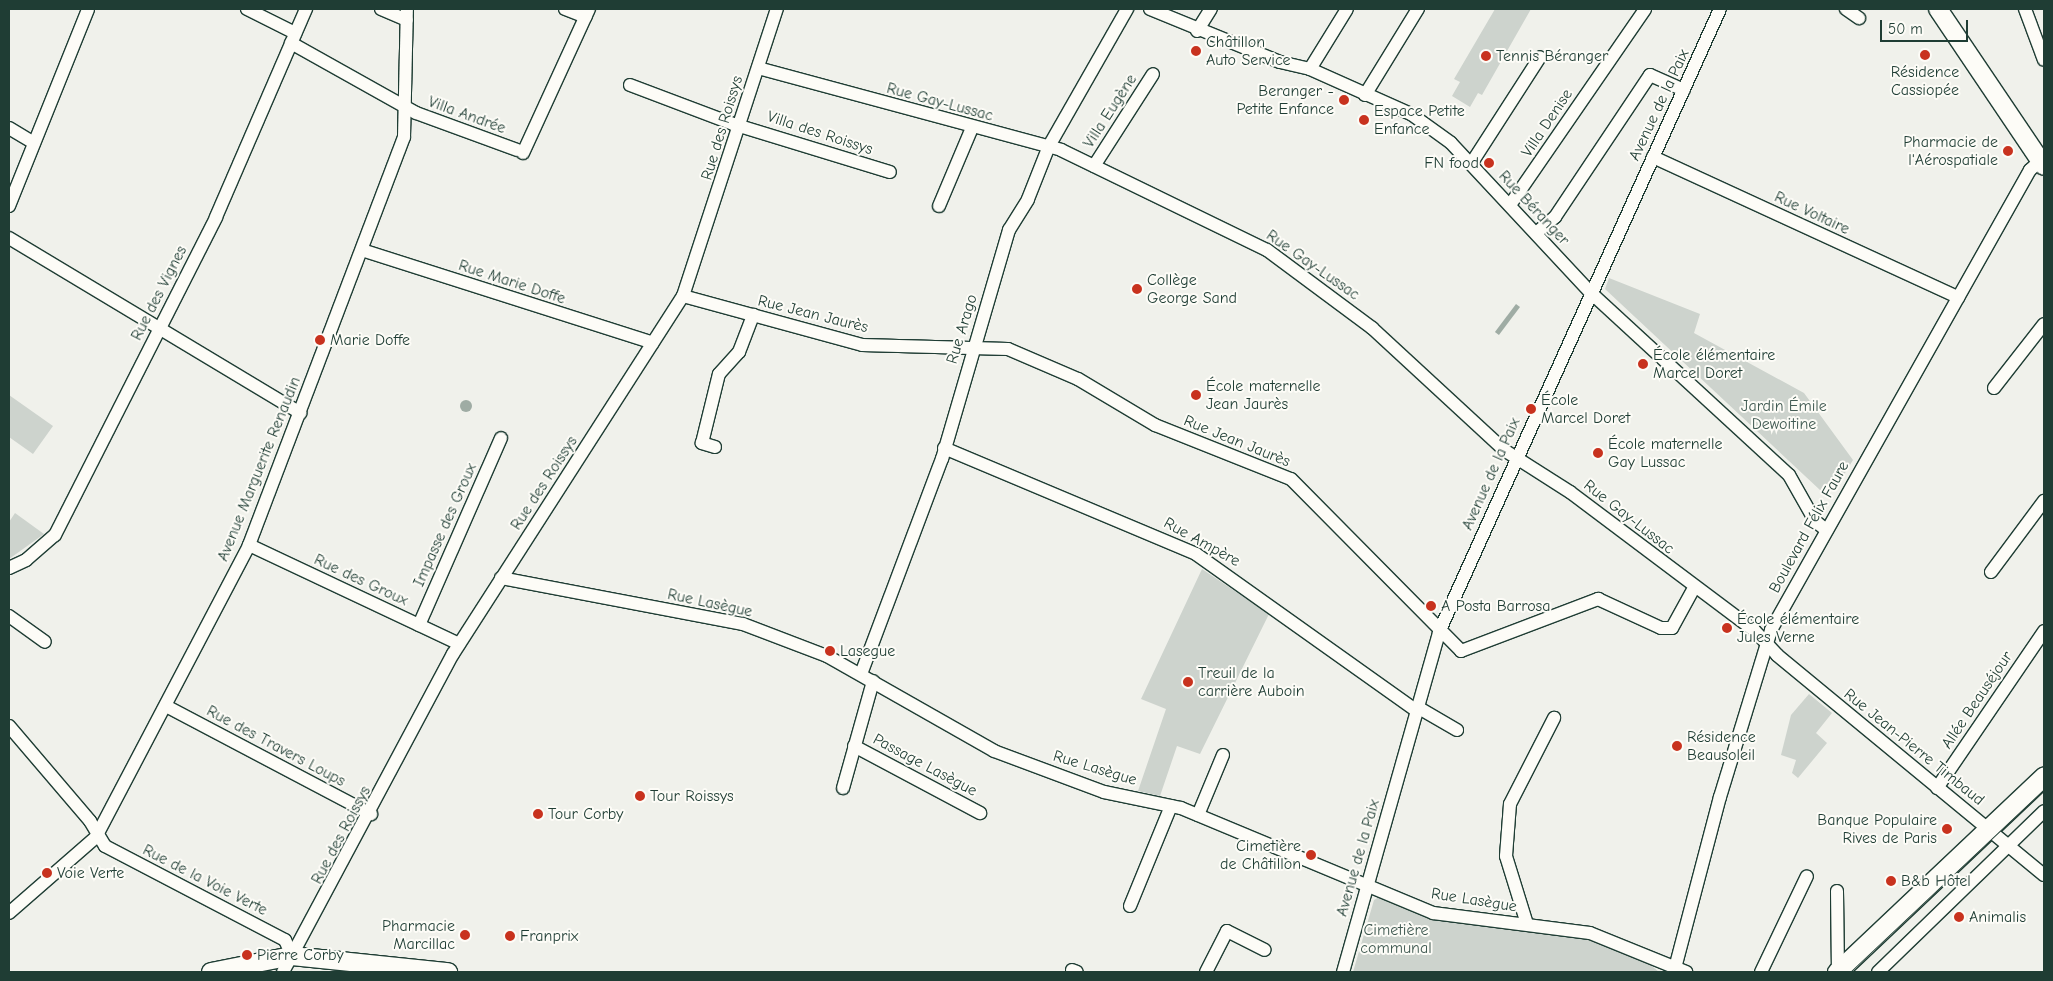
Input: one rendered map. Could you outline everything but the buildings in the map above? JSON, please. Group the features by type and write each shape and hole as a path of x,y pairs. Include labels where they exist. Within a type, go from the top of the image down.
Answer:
{"main road":[{"path":"1938,9 2042,163"},
{"path":"1837,972 1987,827 2044,776"},
{"path":"220,972 292,956 448,972"}],"street":[{"path":"9,206 88,9"},
{"name":"Villa Andrée","path":"247,9 406,107 520,151 587,13"},
{"name":"Rue des Vignes","path":"9,568 26,560 55,534 216,217 306,9"},
{"path":"381,9 407,14"},
{"path":"565,9 587,13"},
{"name":"Rue des Roissys","path":"283,972 371,814 459,644 683,296 777,9"},
{"name":"Rue Arago","path":"861,674 944,448 1009,230 1028,199 1049,146 1127,9"},
{"name":"Rue Béranger","path":"1150,9 1197,31 1310,69 1411,114 1471,164 1590,292 1789,475 1815,521 1826,529"},
{"path":"1197,31 1211,9"},
{"path":"1310,69 1347,9"},
{"path":"1365,95 1418,9"},
{"name":"Villa Denise","path":"1510,205 1645,9"},
{"name":"Avenue de la Paix","path":"1343,972 1439,632 1590,292 1720,9"},
{"path":"1846,9 1860,18"},
{"path":"2025,9 2044,60"},
{"name":"Avenue Marguerite Renaudin","path":"9,913 96,837 249,545 404,137 407,14"},
{"path":"1471,164 1540,57"},
{"name":"Rue Gay-Lussac","path":"758,68 972,128 1049,146 1267,250 1372,328 1516,457 1570,492 1766,642"},
{"name":"Villa Eugène","path":"1094,166 1153,74"},
{"path":"1536,233 1555,217 1650,75 1684,90"},
{"name":"Villa des Roissys","path":"630,84 739,126 890,172"},
{"path":"9,128 34,143"},
{"path":"939,206 972,128"},
{"name":"Rue Voltaire","path":"1653,157 1958,296"},
{"name":"Boulevard Félix Faure","path":"1679,970 1766,642 1826,529 2030,170 2042,163"},
{"path":"9,238 300,413"},
{"name":"Rue Marie Doffe","path":"362,250 653,343"},
{"name":"Rue Jean Jaurès","path":"683,296 862,345 1012,350 1078,379 1155,425 1291,480 1439,632 1461,652 1598,599 1667,630 1676,625 1694,588"},
{"path":"715,447 702,443 719,374 739,352 753,315"},
{"path":"1994,388 2044,324"},
{"name":"Impasse des Groux","path":"419,625 501,438"},
{"name":"Rue Ampère","path":"944,448 1196,554 1418,710 1457,730"},
{"path":"1991,572 2044,501"},
{"name":"Rue des Groux","path":"249,545 459,644"},
{"name":"Rue Lasègue","path":"502,578 743,624 827,656 994,751 1104,792 1171,806 1198,815 1433,913 1590,933 1679,970"},
{"path":"9,616 45,642"},
{"name":"Allée Beauséjour","path":"1937,788 2044,632"},
{"name":"Rue Jean-Pierre Timbaud","path":"1766,642 1937,788 2044,875"},
{"name":"Passage Lasègue","path":"843,788 873,681"},
{"name":"Rue des Travers Loups","path":"166,706 371,814"},
{"path":"1526,924 1506,856 1510,804 1554,718"},
{"path":"9,726 90,821 96,837"},
{"name":"Passage Lasègue","path":"854,746 980,813"},
{"path":"1198,815 1223,755"},
{"path":"1130,906 1171,806"},
{"path":"1878,972 2044,811"},
{"name":"Rue de la Voie Verte","path":"96,837 105,846 285,940 292,956"},
{"path":"1761,972 1808,876"},
{"path":"1837,891 1837,972"},
{"path":"1206,972 1227,931 1265,950"}],"green space":[{"name":"Tennis Béranger","path":"1495,9 1531,9 1482,95 1478,93 1470,107 1452,96 1460,82 1454,79"},
{"name":"Jardin Émile Dewoitine","path":"1609,278 1700,314 1694,333 1804,393 1853,460 1834,491 1820,490 1605,289"},
{"path":"9,395 53,426 33,454 9,437"},
{"path":"15,513 44,534 9,559 9,522"},
{"name":"Treuil de la carrière Auboin","path":"1202,569 1269,614 1200,754 1177,746 1160,796 1138,791 1166,709 1141,699"},
{"path":"1809,694 1832,713 1816,733 1827,743 1798,778 1792,773 1796,760 1781,755 1791,715"},
{"name":"Cimetière communal","path":"1379,897 1431,919 1587,939 1642,958 1659,972 1353,972 1374,900"}],"shaded area":[{"path":"1516,304 1520,307 1499,335 1495,332"},
{"path":"464,400 468,400 472,406 468,412 464,412 460,408 460,404"}],"tram line":[{"path":"1850,972 2044,789"}],"place":[{"name":"Châtillon Auto Service","path":"1196,51"},
{"name":"Résidence Cassiopée","path":"1925,55"},
{"name":"Tennis Béranger","path":"1486,56"},
{"name":"Beranger - Petite Enfance","path":"1344,100"},
{"name":"Espace Petite Enfance","path":"1364,120"},
{"name":"Pharmacie de l'Aérospatiale","path":"2008,151"},
{"name":"FN food","path":"1489,163"},
{"name":"Collège George Sand","path":"1137,289"},
{"name":"Marie Doffe","path":"320,340"},
{"name":"École élémentaire Marcel Doret","path":"1643,364"},
{"name":"École maternelle Jean Jaurès","path":"1196,395"},
{"name":"École Marcel Doret","path":"1531,409"},
{"name":"École maternelle Gay Lussac","path":"1598,453"},
{"name":"A Posta Barrosa","path":"1431,606"},
{"name":"École élémentaire Jules Verne","path":"1727,628"},
{"name":"Lasegue","path":"830,651"},
{"name":"Treuil de la carrière Auboin","path":"1188,682"},
{"name":"Résidence Beausoleil","path":"1677,746"},
{"name":"Tour Roissys","path":"640,796"},
{"name":"Tour Corby","path":"538,814"},
{"name":"Banque Populaire Rives de Paris","path":"1947,829"},
{"name":"Cimetière de Châtillon","path":"1311,855"},
{"name":"Voie Verte","path":"47,873"},
{"name":"B&b Hôtel","path":"1891,881"},
{"name":"Animalis","path":"1959,917"},
{"name":"Pharmacie Marcillac","path":"465,935"},
{"name":"Franprix","path":"510,936"},
{"name":"Pierre Corby","path":"247,955"}]}
